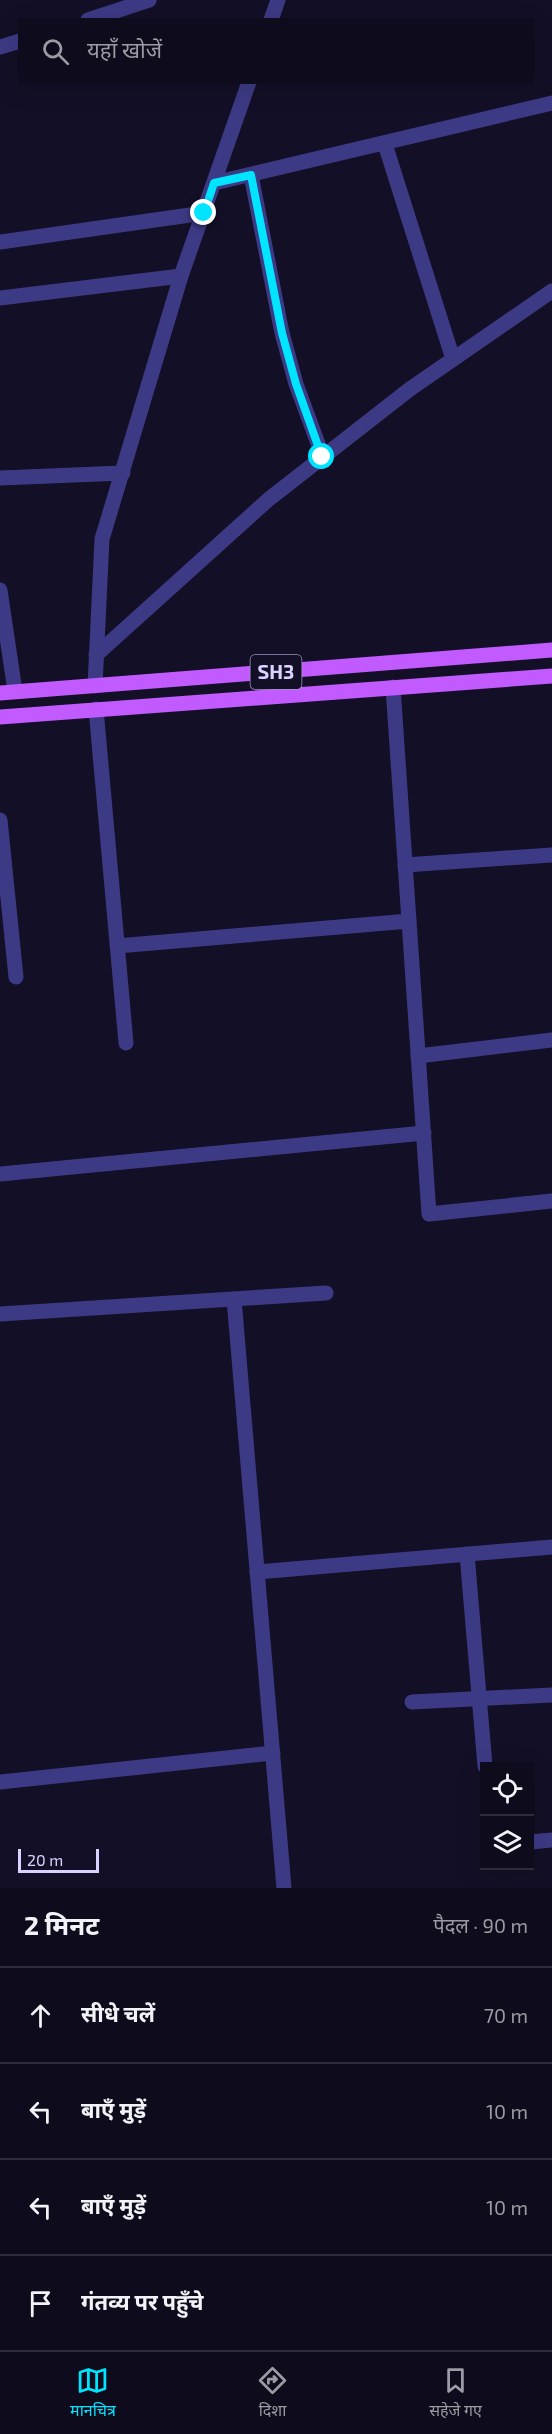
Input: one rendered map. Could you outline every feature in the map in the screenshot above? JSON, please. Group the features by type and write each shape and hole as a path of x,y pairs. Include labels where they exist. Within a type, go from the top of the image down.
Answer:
{"main road":[{"name":"SH3","path":"7,692 552,650"},
{"name":"SH3","path":"0,717 552,676"}],"street":[{"path":"94,18 149,0"},
{"path":"272,18 278,0"},
{"path":"0,47 18,42"},
{"path":"96,686 102,539 181,276 248,84"},
{"path":"214,183 552,103"},
{"path":"385,144 453,359"},
{"path":"251,175 282,333 296,384 322,457"},
{"path":"0,242 204,213"},
{"path":"0,298 181,276"},
{"path":"96,655 269,499 410,389 552,291"},
{"path":"0,478 123,473"},
{"path":"0,590 7,692"},
{"path":"393,687 429,1214 552,1201"},
{"path":"96,709 126,1042"},
{"path":"0,820 16,977"},
{"path":"405,865 552,855"},
{"path":"117,946 409,921"},
{"path":"418,1056 552,1040"},
{"path":"0,1174 424,1132"},
{"path":"0,1314 326,1293"},
{"path":"234,1299 284,1888"},
{"path":"257,1572 552,1547"},
{"path":"467,1554 484,1762"},
{"path":"412,1702 478,1701 552,1695"},
{"path":"0,1782 273,1753"},
{"path":"534,1842 552,1840"}],"route":[{"path":"204,213 214,183 251,175 282,333 296,384 322,457"}]}
